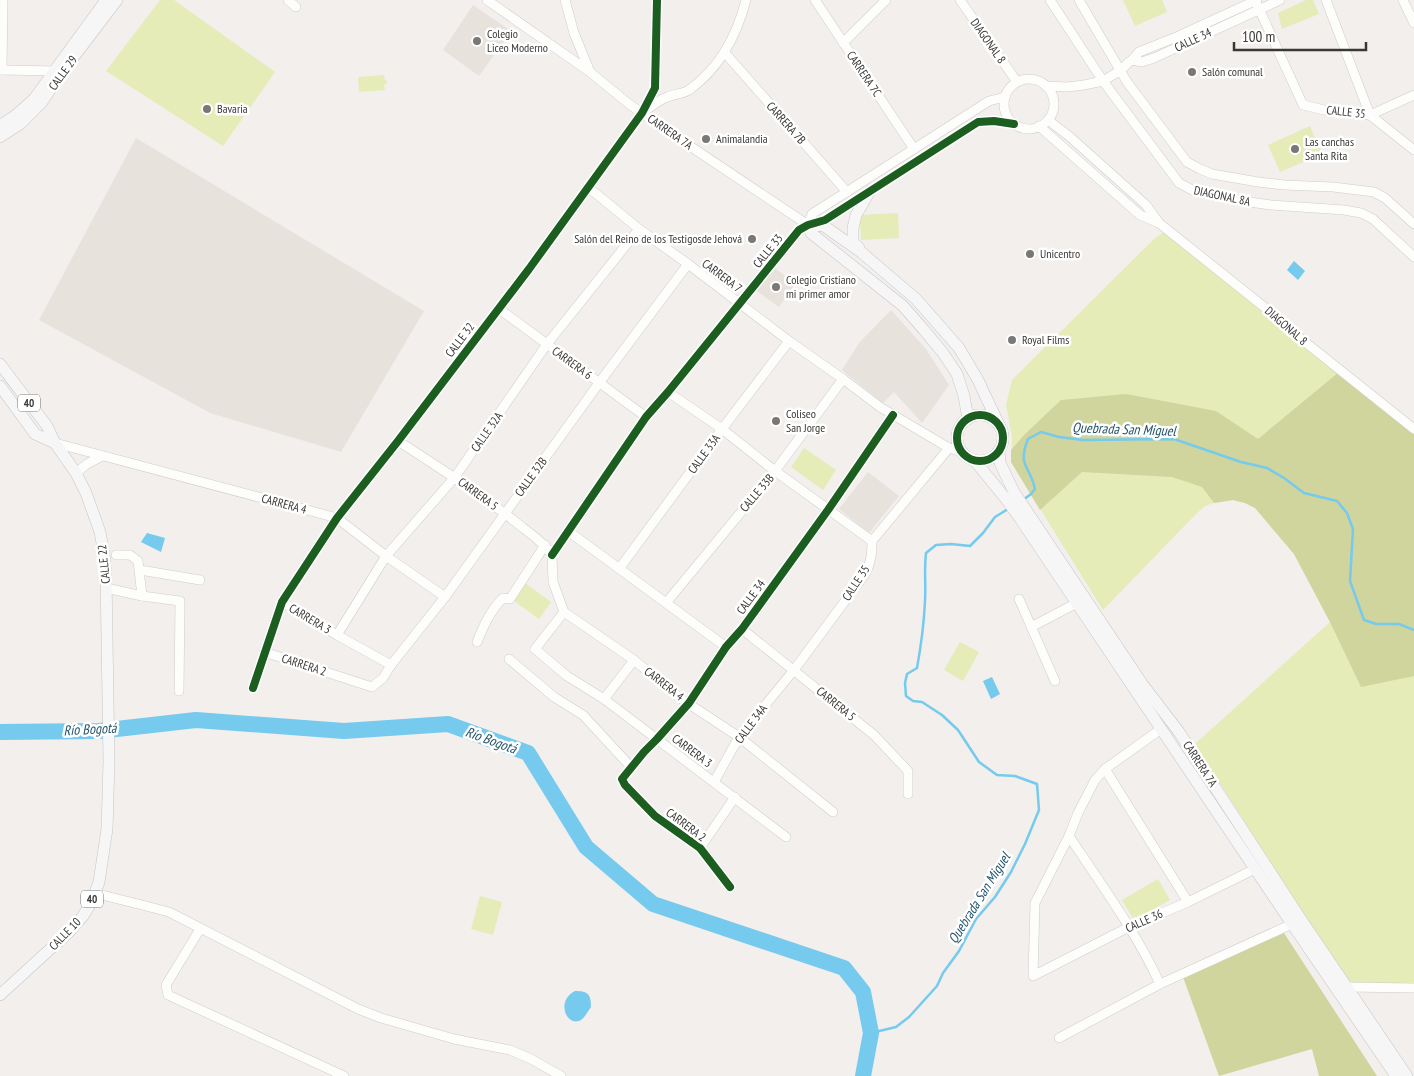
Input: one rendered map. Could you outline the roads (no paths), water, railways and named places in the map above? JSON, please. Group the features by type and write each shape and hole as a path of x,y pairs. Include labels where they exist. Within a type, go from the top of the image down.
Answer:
{"main road":[{"name":"CALLE 29","path":"0,137 20,124 42,102 59,71 106,0"},
{"name":"CALLE 29","path":"0,126 34,99 116,0"},
{"path":"865,255 853,242 852,228 856,215 870,192"},
{"name":"CARRERA 7A","path":"968,419 964,396 957,374 924,330 903,306 811,233 808,226 824,226 865,255 916,298 959,348 978,380 1000,427"},
{"name":"CALLE 22","path":"0,364 47,426 55,443 76,473 100,532 104,554 106,588 109,765"},
{"name":"CALLE 22","path":"0,386 35,434 55,443"},
{"path":"977,416 988,417 1000,427 1003,442 999,451 991,458 986,460 970,459 959,447 958,435 963,423 968,419 977,416"},
{"name":"CARRERA 7A","path":"999,451 1000,463 1010,496"},
{"name":"CARRERA 7A","path":"975,460 1010,496 1143,685 1179,732 1300,918 1408,1076"},
{"name":"CARRERA 7A","path":"1023,515 1077,604 1396,1076"},
{"name":"CALLE 10","path":"0,994 70,931 83,916 94,894 99,882 107,829 109,765"}],"street":[{"path":"3,0 1,70 59,71"},
{"path":"288,0 296,7"},
{"name":"CARRERA 7A","path":"488,0 590,72 629,104 808,226"},
{"path":"565,0 574,33 590,72"},
{"name":"CALLE 32","path":"253,688 282,602 337,518 529,269 642,113 655,88 657,0"},
{"path":"642,113 665,98 688,91 706,76 725,53 742,17 746,0"},
{"name":"CARRERA 7C","path":"815,0 914,149"},
{"path":"843,43 886,0"},
{"name":"DIAGONAL 8","path":"960,0 1017,82"},
{"name":"DIAGONAL 8A","path":"1050,0 1103,81 1179,182 1186,188 1242,201 1361,213 1373,219 1414,257"},
{"name":"DIAGONAL 8A","path":"1078,0 1128,82 1187,162 1200,170 1212,174 1258,182 1374,192 1386,198 1414,224"},
{"name":"CALLE 34","path":"1046,86 1067,87 1103,81 1120,70 1139,52 1256,2 1280,0"},
{"path":"1326,0 1370,115 1414,150"},
{"path":"1404,0 1414,23"},
{"name":"CALLE 35","path":"1256,2 1303,105 1324,110 1370,115 1414,95"},
{"name":"CARRERA 7B","path":"725,53 847,192"},
{"path":"1032,79 1046,86 1053,100 1053,107 1048,120 1032,129 1025,129 1014,124 1005,110 1005,97 1008,90 1017,82 1032,79"},
{"path":"1053,100 1067,87"},
{"name":"CALLE 33","path":"808,226 812,214 989,101 1005,97"},
{"name":"DIAGONAL 8","path":"1048,120 1069,136 1146,205 1159,223 1414,429"},
{"name":"CALLE 33","path":"552,555 646,417 799,230 825,220 978,122 994,121 1014,124"},
{"name":"DIAGONAL 8","path":"1039,126 1140,215 1159,223"},
{"name":"CARRERA 7","path":"588,187 639,229 688,264 789,342 843,378 893,415 949,448 962,452"},
{"name":"CALLE 32A","path":"337,635 386,556 455,477 547,344 639,229"},
{"name":"CALLE 32B","path":"372,687 383,678 391,665 445,597 504,513 688,264"},
{"name":"CARRERA 6","path":"498,308 646,417"},
{"name":"CALLE 33A","path":"619,569 789,342"},
{"name":"CALLE 33B","path":"666,602 775,471 843,378"},
{"path":"668,392 722,429 775,471 872,542 949,448"},
{"name":"CALLE 34","path":"625,786 622,779 689,703 726,647 742,629 828,510 893,415"},
{"name":"CARRERA 5","path":"398,441 455,477 504,513 545,545 552,555"},
{"name":"CARRERA 4","path":"55,443 337,518 386,556 445,597"},
{"path":"76,473 87,464 102,456"},
{"path":"568,530 726,647"},
{"name":"CALLE 35","path":"794,670 869,567 872,555 872,542"},
{"path":"477,642 488,617 503,598 510,599 545,545"},
{"path":"116,555 130,555 138,561 142,596"},
{"path":"552,555 553,582 564,612"},
{"path":"140,570 200,580"},
{"path":"106,588 180,602 179,690"},
{"path":"1018,599 1055,681"},
{"name":"CARRERA 3","path":"282,602 391,665"},
{"path":"1031,627 1077,604"},
{"name":"CARRERA 4","path":"564,612 634,660 680,698 739,737 833,812"},
{"name":"CARRERA 3","path":"564,612 535,649 567,676 604,699 786,837"},
{"name":"CARRERA 5","path":"742,629 874,735 908,771 908,794"},
{"name":"CARRERA 2","path":"264,652 372,687"},
{"path":"509,659 554,697 583,715 631,767"},
{"path":"604,699 634,660"},
{"name":"CALLE 34A","path":"714,782 739,737 794,670"},
{"path":"1160,984 1129,927 1069,836 1095,780 1104,768 1161,729"},
{"path":"1104,768 1188,902"},
{"name":"CARRERA 2","path":"625,786 655,816 700,848 730,887"},
{"path":"700,848 735,797"},
{"name":"CALLE 36","path":"1069,836 1036,903 1033,976 1129,927 1188,902 1255,869"},
{"path":"94,894 169,912 358,1009 382,1018 454,1038 510,1050 562,1076"},
{"path":"1059,1038 1160,984 1292,924"},
{"path":"200,929 166,985 168,995 344,1076"},
{"path":"1348,987 1414,988"}],"water":[{"path":"1294,261 1305,271 1298,280 1287,270"},
{"path":"147,533 165,538 161,552 141,542"},
{"path":"992,677 1000,694 991,699 983,681"},
{"path":"575,991 588,994 591,1007 581,1020 576,1021 568,1017 564,1007 569,995"}],"waterway":[{"name":"Quebrada San Miguel","path":"1023,500 1035,489 1024,461 1025,448 1028,439 1041,432 1059,437 1083,440 1174,439 1241,462 1267,468 1304,493 1337,501 1347,513 1353,529 1350,581 1364,620 1376,624 1399,624 1414,630"},
{"name":"Quebrada San Miguel","path":"871,1033 896,1027 909,1017 937,986 976,919 995,897 1011,872 1039,810 1037,784 1015,776 997,775 979,762 958,730 942,715 922,702 913,701 906,696 905,683 907,674 917,668 921,643 925,610 926,553 936,545 970,546 995,517 1008,509"},
{"name":"Río Bogotá","path":"0,732 99,731 196,720 344,731 448,724 528,753 586,847 653,904 844,968 863,992 871,1033 863,1076"}],"place":[{"name":"Colegio Liceo Moderno","path":"477,41"},
{"name":"Salón comunal","path":"1192,72"},
{"name":"Bavaria","path":"207,109"},
{"name":"Animalandia","path":"706,139"},
{"name":"Las canchas Santa Rita","path":"1295,149"},
{"name":"Salón del Reino de los Testigosde Jehová","path":"752,239"},
{"name":"Unicentro","path":"1030,254"},
{"name":"Colegio Cristiano mi primer amor","path":"776,287"},
{"name":"Royal Films","path":"1012,340"},
{"name":"Coliseo San Jorge","path":"776,421"}]}
